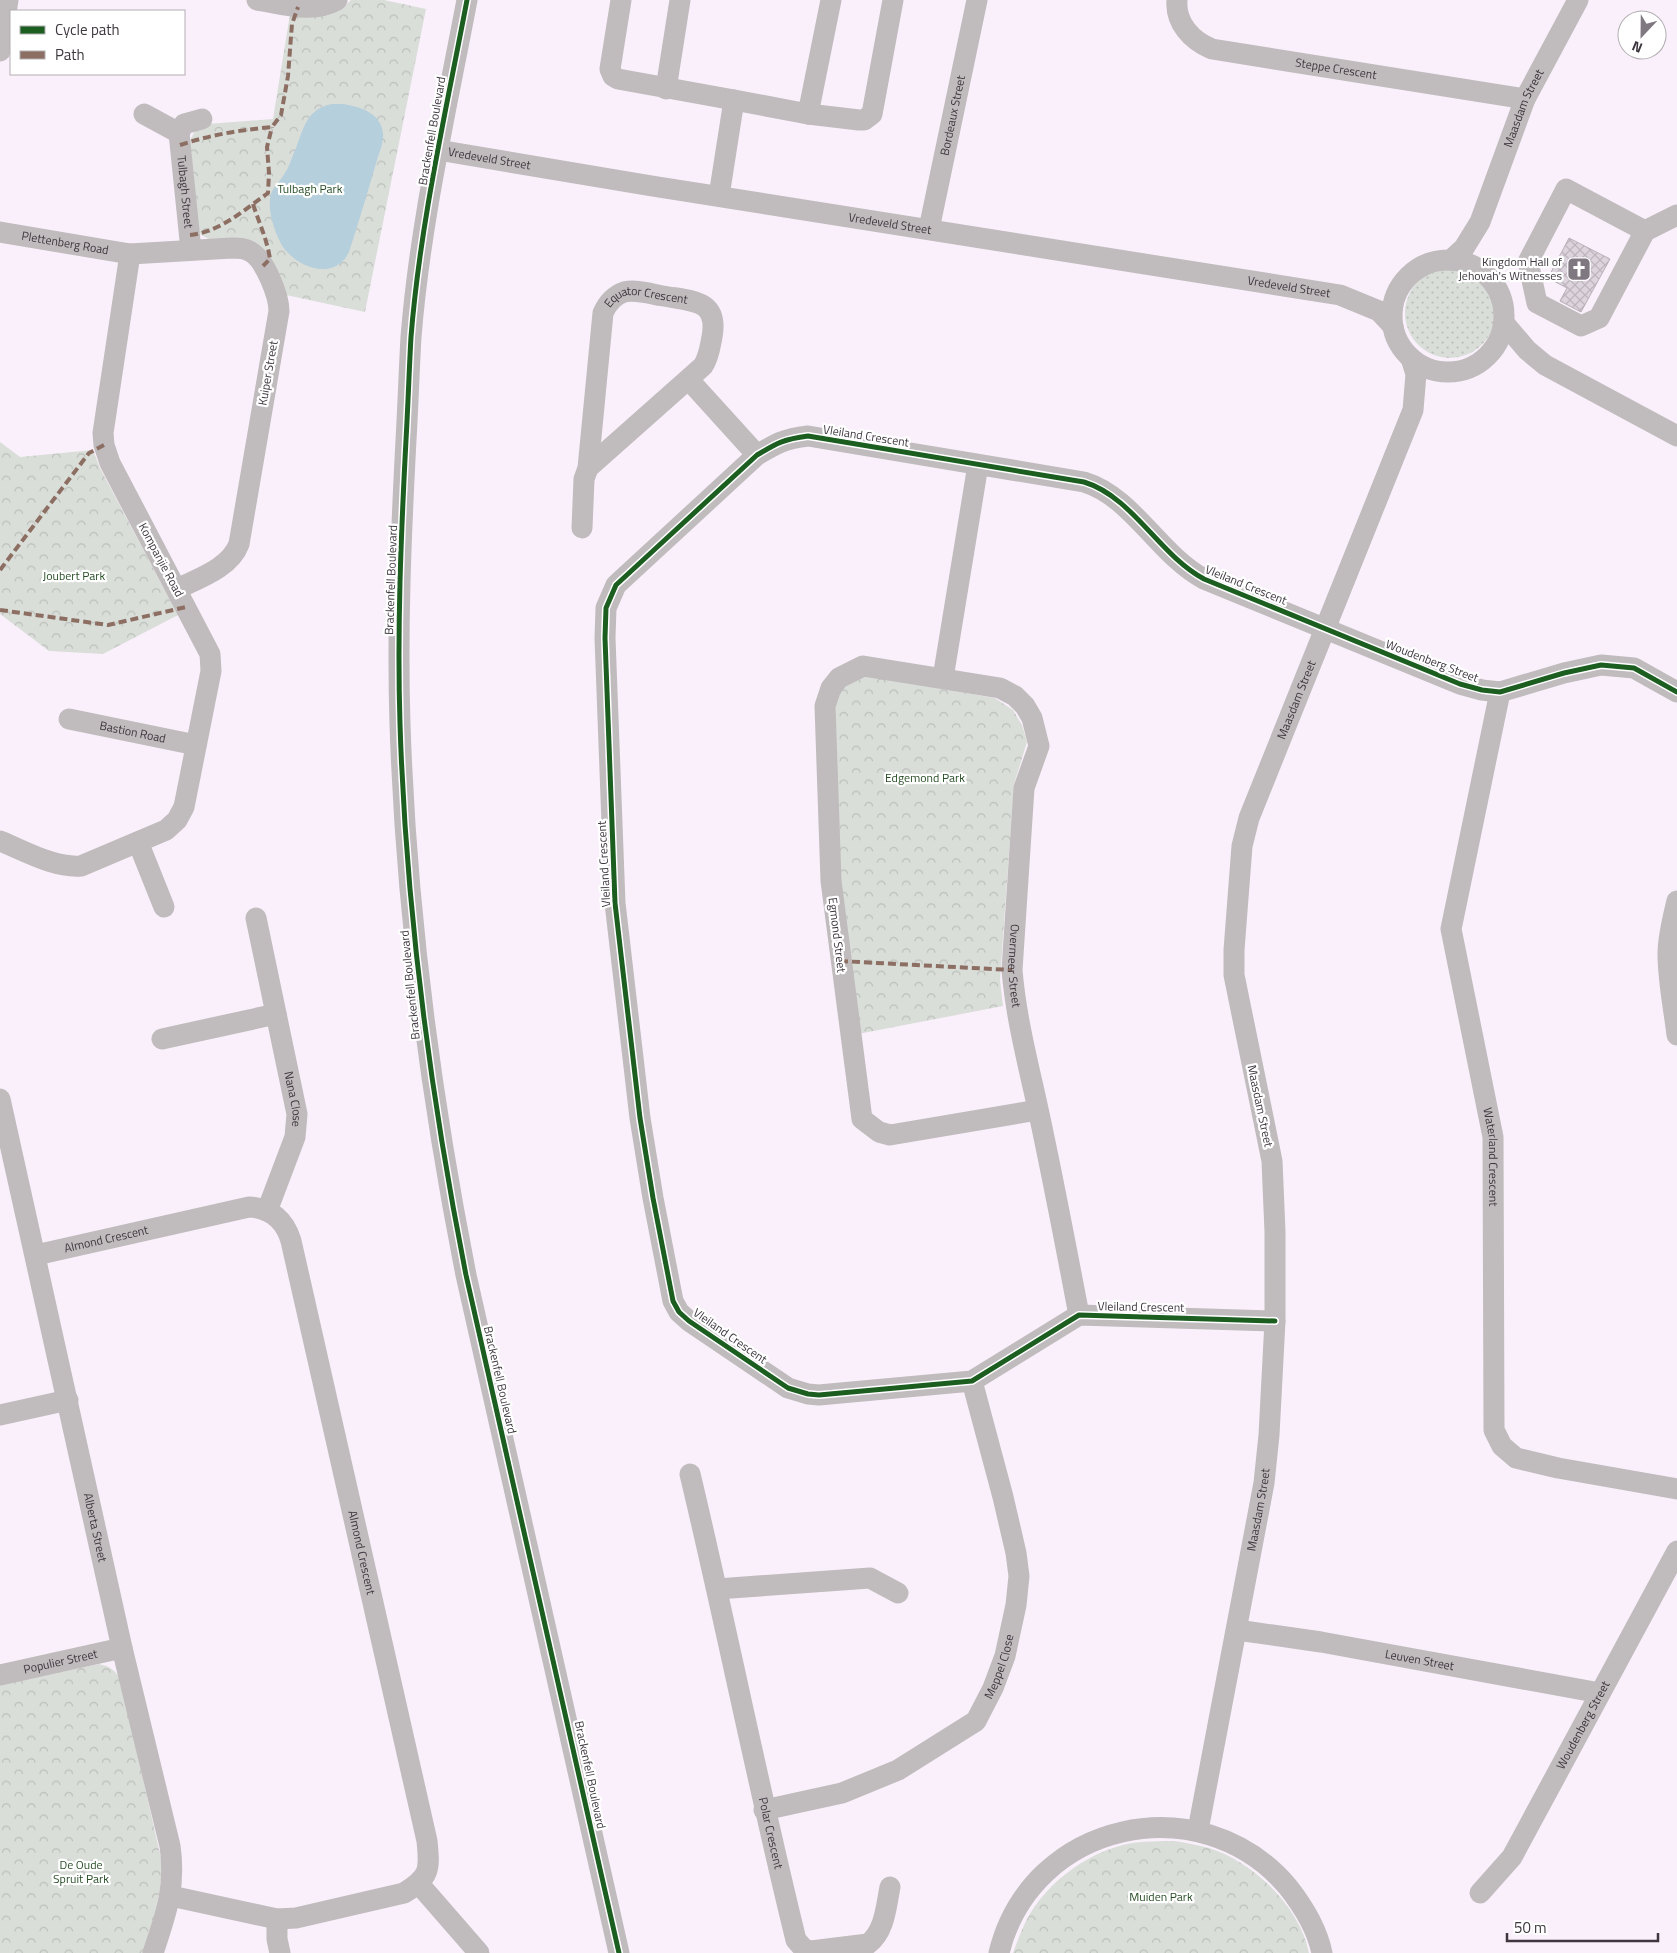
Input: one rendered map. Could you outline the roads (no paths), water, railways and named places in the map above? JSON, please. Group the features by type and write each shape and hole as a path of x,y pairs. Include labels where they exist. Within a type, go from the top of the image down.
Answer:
{"street":[{"path":"0,51 8,0"},
{"path":"256,0 308,8 319,8 337,0"},
{"name":"Brackenfell Boulevard","path":"467,0 438,150 411,337 399,606 400,725 403,786 419,983 440,1138 466,1274 619,1953"},
{"path":"621,0 610,69 618,80 808,114 859,120 864,120 872,114 893,0"},
{"path":"666,89 680,0"},
{"path":"808,114 831,0"},
{"name":"Bordeaux Street","path":"929,229 977,0"},
{"name":"Steppe Crescent","path":"1177,0 1178,14 1188,33 1199,43 1212,49 1525,100"},
{"name":"Maasdam Street","path":"1451,260 1464,248 1480,222 1525,100 1578,0"},
{"path":"719,196 734,100"},
{"path":"144,114 179,133 184,124 202,119"},
{"name":"Tulbagh Street","path":"179,133 191,250"},
{"name":"Vredeveld Street","path":"438,150 1340,296 1379,311 1393,326"},
{"path":"1644,231 1566,189 1528,262 1537,303 1580,326 1599,318 1644,231 1677,215"},
{"name":"Maasdam Street","path":"1480,222 1479,238 1484,272"},
{"name":"Plettenberg Road","path":"0,232 130,254"},
{"name":"Kuiper Street","path":"130,254 238,248 250,251 260,260 276,294 279,312 237,551 227,563 177,589"},
{"name":"Kompanjie Road","path":"0,842 60,865 70,867 81,866 166,830 172,826 181,814 211,671 210,654 110,463 104,445 103,433 130,254"},
{"path":"1486,358 1498,342 1504,323 1503,304 1496,287 1484,272 1468,264 1451,260 1434,262 1419,268 1406,278 1397,292 1392,309 1393,326 1399,344 1411,358 1428,368 1448,372 1468,368 1486,358 1504,356 1545,365"},
{"name":"Equator Crescent","path":"582,528 584,478 588,468 603,313 612,299 632,291 699,302 709,310 714,326 709,355 703,366 588,468"},
{"name":"Vredeveld Street","path":"1340,296 1397,292"},
{"path":"1504,323 1527,350 1545,365 1677,436"},
{"name":"Maasdam Street","path":"1411,358 1416,374 1413,410"},
{"name":"Maasdam Street","path":"1198,1830 1264,1483 1269,1436 1275,1321 1275,1232 1272,1161 1235,987 1234,950 1242,846 1248,818 1413,410 1434,384 1448,372"},
{"path":"689,380 757,456"},
{"name":"Vleiland Crescent","path":"1275,1321 1079,1316 972,1382 819,1395 788,1388 689,1321 679,1312 673,1301 640,1118 615,903 605,638 606,608 616,585 757,456 779,442 790,438 808,436 1084,482 1095,486 1115,497 1190,572 1325,628"},
{"path":"943,678 978,465"},
{"name":"Woudenberg Street","path":"1325,628 1405,663 1460,684 1482,690 1500,692 1564,673 1601,665 1634,668 1677,692"},
{"name":"Egmond Street","path":"943,678 863,666 839,678 831,688 825,706 831,881 862,1119 879,1132 890,1135 1038,1110"},
{"name":"Overmeer Street","path":"943,678 1000,688 1015,696 1025,706 1032,718 1039,746 1024,788 1012,970 1014,995 1021,1032 1079,1316"},
{"name":"Waterland Crescent","path":"1500,692 1451,929 1493,1137 1494,1430 1502,1446 1516,1458 1558,1468 1677,1489"},
{"name":"Bastion Road","path":"68,719 196,745"},
{"path":"138,842 164,907"},
{"path":"1677,900 1670,929 1668,969 1677,1035"},
{"name":"Nana Close","path":"256,918 297,1114 295,1137 268,1211"},
{"path":"162,1040 276,1014"},
{"name":"Alberta Street","path":"0,1099 122,1648 170,1846 173,1869 171,1896 153,1953"},
{"name":"Almond Crescent","path":"36,1255 249,1207 268,1211 283,1223 291,1241 425,1832 429,1860 426,1874 419,1884"},
{"name":"Meppel Close","path":"764,1810 842,1794 898,1770 976,1721 993,1688 1005,1656 1016,1605 1019,1576 1016,1553 1003,1497 972,1382"},
{"path":"0,1416 68,1400"},
{"name":"Polar Crescent","path":"690,1474 717,1589 764,1810 796,1940 804,1949 811,1951 868,1944 878,1933 882,1924 890,1887"},
{"name":"Woudenberg Street","path":"1480,1893 1512,1857 1677,1551"},
{"path":"717,1589 870,1578 898,1593"},
{"name":"Leuven Street","path":"1237,1630 1321,1642 1600,1693"},
{"name":"Populier Street","path":"0,1675 122,1648"},
{"path":"999,1953 1002,1938 1015,1911 1032,1886 1054,1864 1079,1847 1107,1835 1137,1828 1168,1826 1198,1830 1238,1845 1274,1870 1301,1903 1320,1942 1322,1953"},
{"path":"171,1896 277,1919 296,1918 404,1893 419,1884 479,1953"},
{"path":"277,1919 277,1939 280,1953"}],"water":[{"path":"332,104 356,107 371,114 381,126 383,137 349,252 343,261 335,267 317,269 298,261 283,247 273,224 270,199 274,188 288,167 308,120 317,110"}],"place":[{"name":"Kingdom Hall of Jehovah's Witnesses","path":"1579,269"}],"park label":[{"name":"Tulbagh Park","path":"310,189"},
{"name":"Joubert Park","path":"74,576"},
{"name":"Edgemond Park","path":"925,778"},
{"name":"De Oude Spruit Park","path":"81,1872"},
{"name":"Muiden Park","path":"1161,1897"}]}
